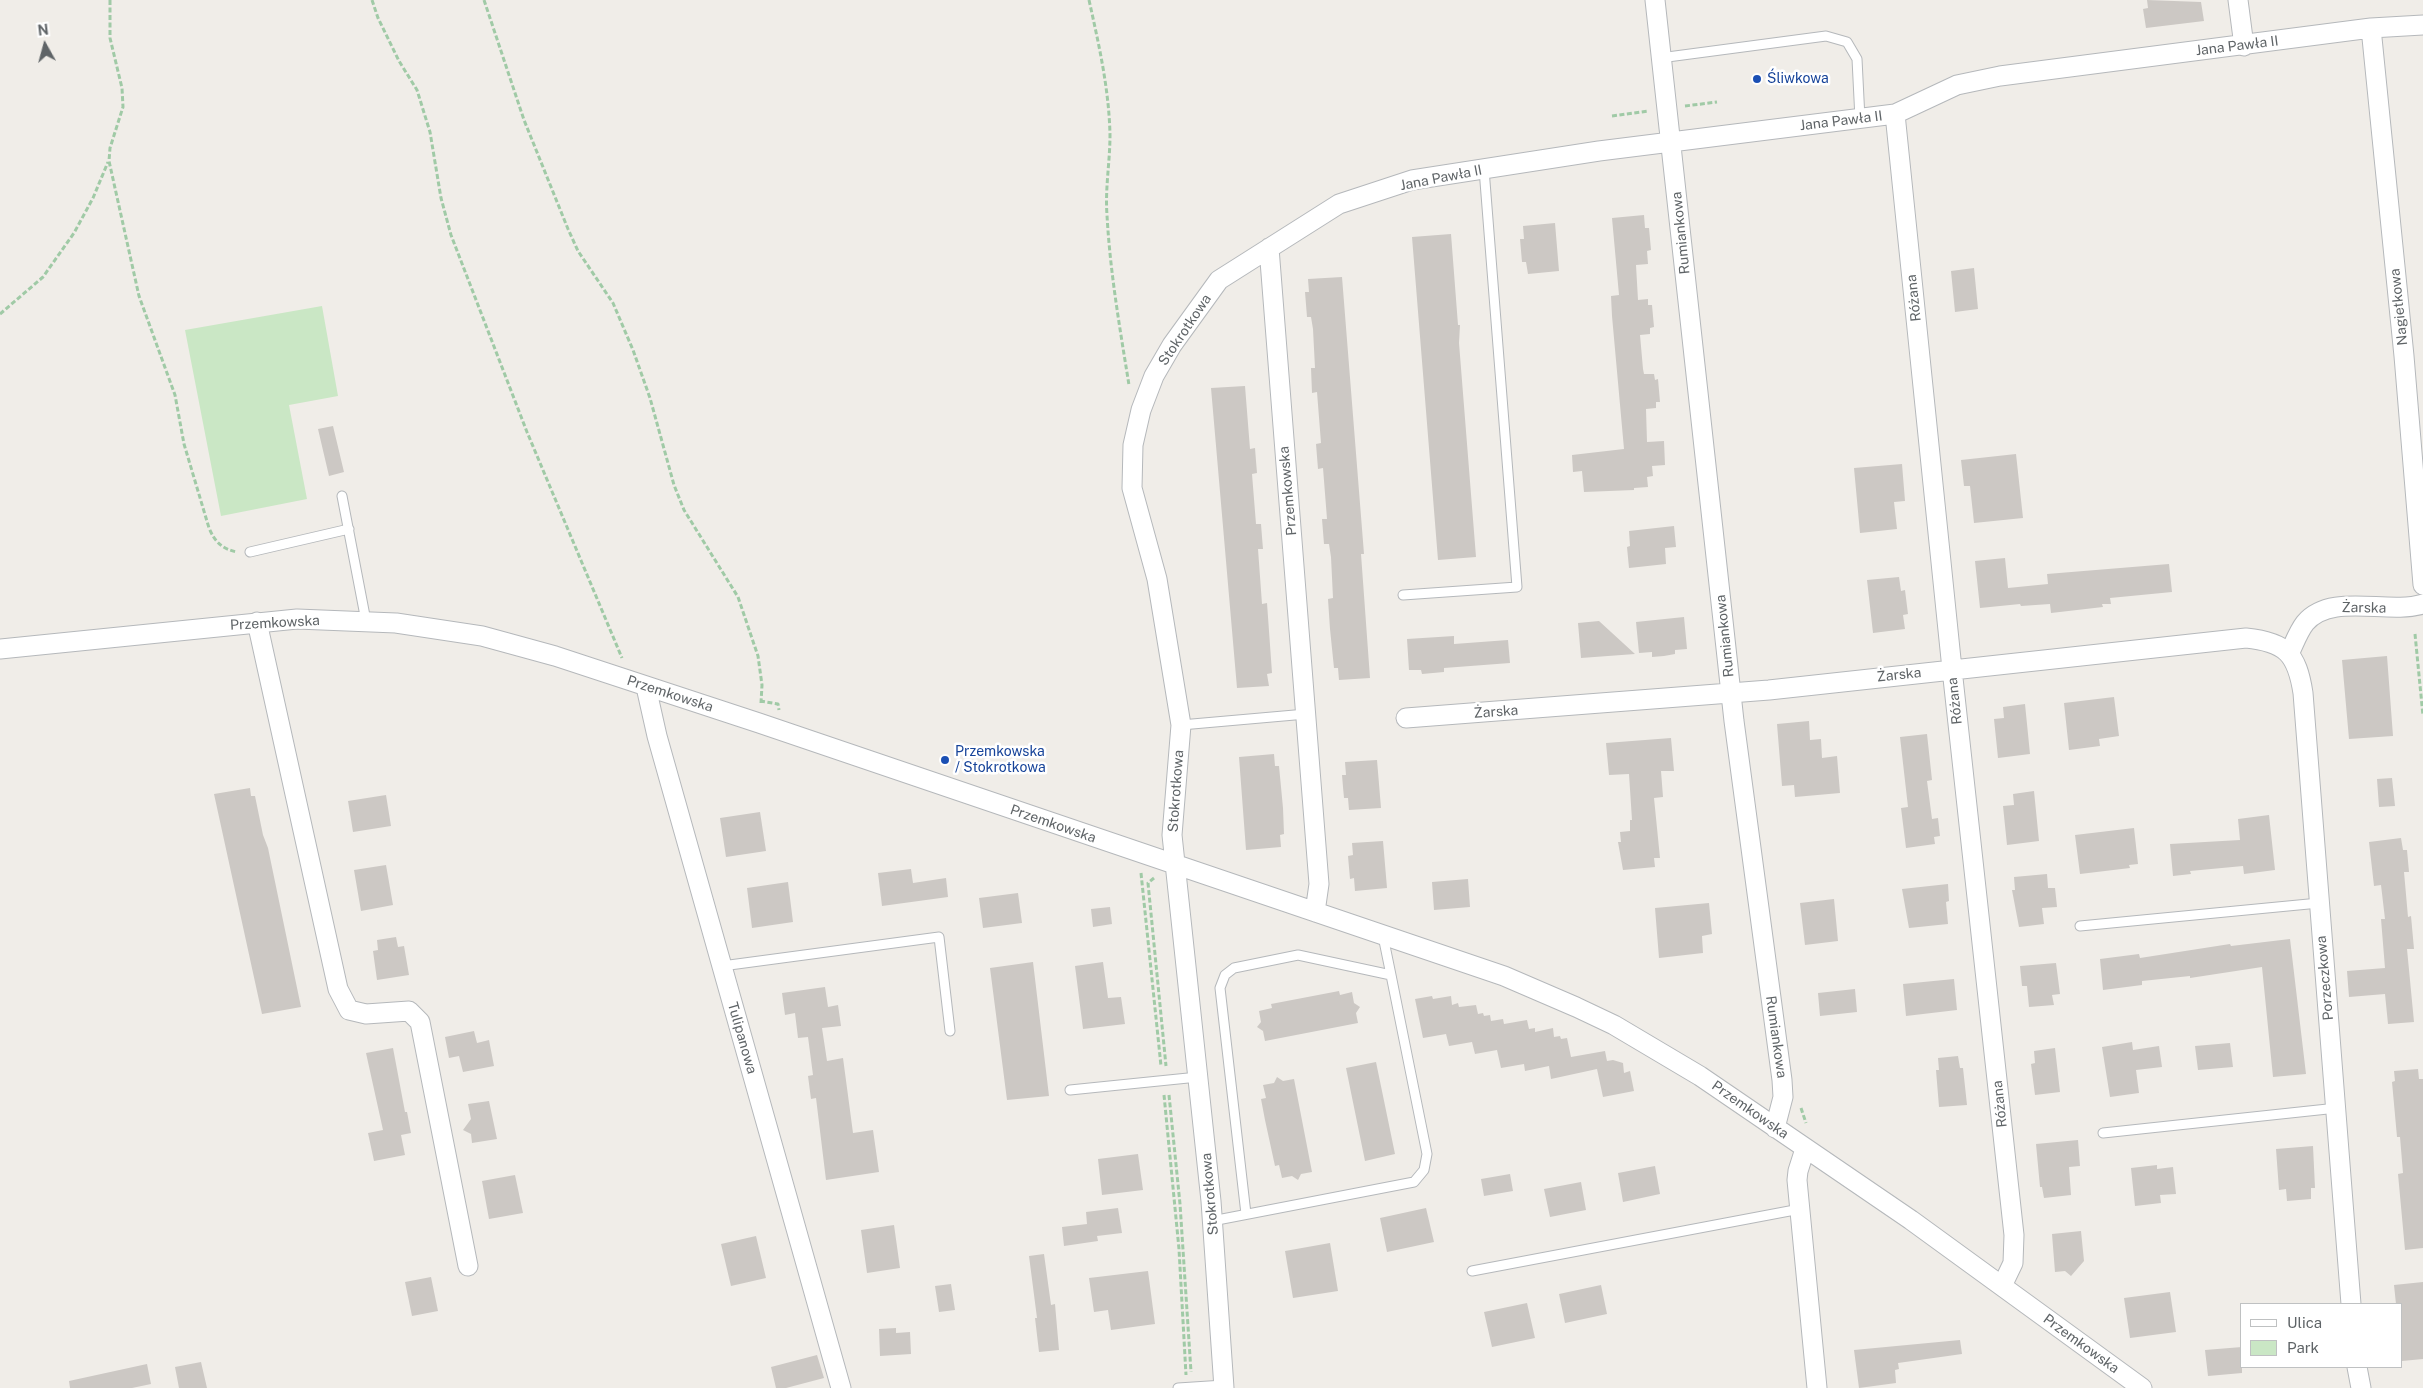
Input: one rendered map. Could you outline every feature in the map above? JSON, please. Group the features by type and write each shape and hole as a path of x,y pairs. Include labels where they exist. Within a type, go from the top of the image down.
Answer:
{"street":[{"path":"1655,0 1660,58 1671,141"},
{"path":"2238,0 2244,46"},
{"name":"Jana Pawła II","path":"1269,248 1339,204 1412,180 1671,141 1895,114 1957,85 2000,76 2244,46 2371,28 2423,26"},
{"name":"Nagietkowa","path":"2371,28 2404,356 2423,585"},
{"name":"Różana","path":"1895,114 1952,669 2014,1235 2013,1263 2002,1286"},
{"name":"Rumiankowa","path":"1671,141 1731,693 1783,1097 1775,1128"},
{"name":"Przemkowska","path":"1269,248 1319,884 1315,912"},
{"name":"Stokrotkowa","path":"1224,1387 1212,1221 1172,835 1182,725 1157,578 1132,488 1133,445 1144,402 1154,376 1172,345 1219,280 1269,248"},
{"name":"Żarska","path":"1406,718 1731,693 2246,638 2266,640 2279,645 2289,654 2305,623 2318,612 2332,608 2352,606 2409,609 2423,604"},
{"name":"Przemkowska","path":"0,649 296,619 366,621 464,633 502,641 555,656 759,723 1504,976 1576,1006 1671,1058 1911,1220 2142,1388"},
{"path":"257,622 338,989 349,1010 366,1014 409,1011 420,1022 468,1266"},
{"name":"Porzeczkowa","path":"2289,654 2297,666 2303,693 2351,1303"},
{"name":"Tulipanowa","path":"646,686 657,736 841,1388"},
{"path":"1805,1149 1798,1171 1817,1388"},
{"path":"2358,1368 2360,1388"}],"lane":[{"path":"1660,58 1826,36 1846,42 1857,59 1860,119"},
{"path":"1403,595 1516,587 1484,169"},
{"path":"342,496 366,621"},
{"path":"250,552 349,529"},
{"path":"1182,725 1306,714"},
{"path":"2080,926 2319,903"},
{"path":"1212,1221 1414,1182 1424,1170 1427,1154 1383,935"},
{"path":"722,966 938,937 950,1031"},
{"path":"1246,1214 1220,988 1225,975 1234,968 1298,955 1391,975"},
{"path":"1070,1090 1198,1077"},
{"path":"2103,1133 2337,1108"},
{"path":"1472,1271 1800,1209"},
{"path":"1178,1388 1224,1387"}],"path":[{"path":"110,0 110,38 122,88 122,107 110,148 109,161 139,296 175,396 184,444 214,539 222,547 240,553 250,552"},
{"path":"372,0 378,18 399,61 417,90 430,132 441,198 451,234 527,432 623,662 614,659"},
{"path":"484,0 500,43 519,106 571,236 578,251 613,303 633,350 650,398 674,485 684,510 738,597 758,656 761,701 759,723"},
{"path":"1089,0 1103,62 1108,99 1110,137 1106,183 1107,217 1129,394"},
{"path":"0,314 43,277 74,233 93,198 109,161"},
{"path":"2416,634 2423,716"},
{"path":"754,700 778,704 781,716"},
{"path":"1140,866 1180,1204 1189,1387"},
{"path":"1159,874 1148,882 1165,1080"},
{"path":"1783,1097 1800,1105 1807,1129"}],"green space":[{"path":"322,306 338,396 289,405 307,499 221,516 185,330"}],"building":[{"path":"2147,0 2201,2 2204,21 2146,28 2143,9 2148,8"},
{"path":"1644,215 1645,228 1649,228 1651,250 1647,251 1648,264 1636,265 1638,300 1648,299 1648,305 1652,305 1654,327 1650,328 1650,334 1640,335 1644,374 1654,374 1655,380 1658,379 1660,402 1656,402 1656,408 1646,409 1647,442 1664,441 1665,465 1652,466 1653,476 1647,477 1648,487 1634,488 1634,490 1584,492 1582,471 1573,472 1572,455 1624,449 1612,316 1611,296 1619,295 1612,218"},
{"path":"1555,223 1559,271 1528,274 1526,262 1522,262 1520,239 1524,239 1523,226"},
{"path":"1451,234 1458,325 1460,325 1459,343 1476,557 1438,560 1412,237"},
{"path":"1974,268 1978,309 1955,312 1951,271"},
{"path":"1342,277 1364,554 1361,554 1370,678 1339,680 1338,668 1334,668 1330,629 1328,599 1333,598 1331,557 1329,544 1324,544 1322,519 1327,519 1323,468 1318,469 1316,444 1321,443 1317,392 1312,393 1311,368 1315,368 1313,329 1311,317 1307,317 1305,292 1309,292 1308,279"},
{"path":"1245,386 1250,449 1255,448 1257,473 1252,474 1256,524 1261,524 1263,549 1258,549 1262,604 1267,603 1272,673 1267,674 1269,686 1237,688 1211,388"},
{"path":"333,426 344,472 329,476 318,429"},
{"path":"2016,454 2023,518 1974,523 1970,486 1964,486 1961,460"},
{"path":"1902,464 1905,501 1894,502 1897,529 1860,533 1854,468"},
{"path":"1674,526 1676,547 1665,548 1666,564 1629,568 1627,547 1630,546 1629,531"},
{"path":"2005,558 2008,588 2048,584 2047,574 2169,564 2172,592 2110,598 2111,604 2102,604 2103,607 2051,613 2050,604 2021,606 2020,604 1980,608 1975,561"},
{"path":"1899,577 1901,591 1905,590 1908,614 1903,615 1905,629 1873,633 1867,580"},
{"path":"1684,617 1687,649 1675,650 1675,654 1652,657 1652,652 1639,653 1636,622"},
{"path":"1599,621 1635,654 1581,658 1578,623"},
{"path":"1454,636 1454,644 1508,640 1510,663 1444,668 1444,672 1422,674 1421,670 1409,670 1407,639"},
{"path":"2387,656 2393,736 2349,739 2342,660"},
{"path":"2114,697 2119,736 2099,739 2100,746 2069,750 2064,703"},
{"path":"2025,704 2030,754 1998,758 1994,719 2004,718 2003,707"},
{"path":"1809,721 1810,740 1821,739 1822,758 1837,756 1840,793 1795,797 1794,785 1782,786 1777,724"},
{"path":"1927,734 1932,780 1927,781 1932,819 1938,818 1940,836 1934,837 1935,844 1906,848 1901,808 1908,807 1900,737"},
{"path":"1671,738 1674,771 1661,771 1663,797 1654,798 1660,858 1654,858 1655,867 1623,870 1618,842 1621,842 1620,832 1630,831 1630,820 1632,820 1629,774 1609,775 1606,743"},
{"path":"1274,754 1275,766 1279,766 1283,808 1284,834 1280,835 1281,847 1246,850 1239,757"},
{"path":"1377,760 1381,808 1349,810 1348,798 1344,798 1342,775 1346,775 1345,762"},
{"path":"2392,778 2395,806 2379,807 2377,779"},
{"path":"250,788 251,796 255,796 263,835 268,848 301,1007 262,1014 214,794"},
{"path":"2034,791 2039,841 2007,845 2003,806 2014,805 2013,794"},
{"path":"386,795 391,826 353,832 348,801"},
{"path":"760,812 766,851 726,857 720,818"},
{"path":"2269,815 2275,870 2244,874 2243,866 2190,871 2191,874 2173,876 2170,844 2240,840 2238,819"},
{"path":"2134,828 2138,864 2129,865 2130,868 2080,874 2075,835"},
{"path":"2401,838 2403,850 2407,850 2409,872 2404,872 2408,917 2411,916 2414,949 2407,949 2414,1022 2388,1024 2385,994 2349,997 2347,971 2385,968 2381,919 2385,919 2381,885 2374,886 2369,842"},
{"path":"1383,841 1387,888 1355,891 1354,878 1350,879 1348,856 1353,855 1352,843"},
{"path":"386,865 393,905 361,911 354,870"},
{"path":"911,869 913,883 946,878 948,897 882,906 878,873"},
{"path":"2047,874 2048,888 2055,888 2057,907 2042,908 2044,924 2019,927 2012,890 2015,890 2014,877"},
{"path":"1468,879 1470,907 1434,910 1432,882"},
{"path":"788,882 793,922 752,928 747,888"},
{"path":"1948,884 1949,901 1946,902 1948,924 1909,928 1902,889"},
{"path":"1018,893 1022,923 983,928 979,898"},
{"path":"1834,899 1838,941 1805,945 1800,903"},
{"path":"1709,903 1712,934 1702,936 1703,953 1659,958 1655,908"},
{"path":"1110,907 1112,924 1093,927 1091,909"},
{"path":"396,937 398,947 404,946 409,975 377,980 373,951 378,950 377,940"},
{"path":"2290,939 2306,1074 2273,1077 2262,967 2190,978 2190,976 2142,981 2142,985 2103,990 2100,959 2139,954 2140,958 2230,944 2231,946"},
{"path":"1033,962 1049,1096 1007,1100 990,968"},
{"path":"1103,962 1108,998 1121,997 1125,1024 1083,1029 1075,966"},
{"path":"2056,963 2060,994 2052,995 2054,1005 2029,1007 2027,986 2022,986 2020,966"},
{"path":"1954,979 1957,1010 1906,1016 1903,984"},
{"path":"825,987 828,1007 838,1005 841,1026 822,1028 827,1061 843,1058 853,1133 873,1130 879,1172 826,1180 816,1098 811,1099 808,1076 813,1075 808,1037 798,1038 795,1013 785,1015 782,993"},
{"path":"1855,989 1857,1012 1820,1016 1818,993"},
{"path":"1339,991 1340,995 1352,992 1354,1003 1360,1007 1356,1013 1358,1023 1265,1041 1263,1031 1257,1027 1261,1022 1259,1011 1272,1008 1271,1004"},
{"path":"1432,996 1433,999 1451,996 1452,1005 1458,1003 1459,1007 1476,1005 1478,1014 1490,1015 1491,1021 1503,1019 1504,1024 1527,1020 1529,1029 1535,1028 1535,1032 1553,1028 1554,1037 1567,1038 1571,1057 1605,1051 1607,1061 1613,1060 1623,1063 1624,1073 1630,1071 1634,1091 1603,1097 1597,1069 1551,1079 1549,1066 1525,1071 1524,1064 1501,1068 1497,1050 1475,1054 1472,1042 1449,1046 1446,1034 1423,1038 1415,999"},
{"path":"474,1031 477,1043 489,1040 494,1066 463,1072 459,1056 449,1058 445,1037"},
{"path":"2132,1042 2133,1050 2159,1046 2162,1067 2136,1070 2139,1093 2110,1097 2102,1047"},
{"path":"2230,1043 2233,1067 2198,1070 2195,1046"},
{"path":"393,1048 405,1112 407,1112 411,1133 401,1135 405,1155 374,1161 368,1133 383,1130 366,1053"},
{"path":"2055,1048 2060,1092 2035,1095 2031,1064 2035,1063 2034,1051"},
{"path":"1958,1056 1960,1068 1963,1068 1967,1105 1939,1107 1936,1070 1939,1070 1938,1058"},
{"path":"1376,1062 1395,1154 1365,1161 1346,1068"},
{"path":"2418,1069 2419,1079 2423,1079 2423,1248 2405,1250 2398,1174 2403,1173 2400,1137 2397,1137 2392,1082 2395,1081 2394,1071"},
{"path":"1277,1077 1283,1081 1294,1079 1312,1172 1301,1174 1298,1180 1292,1176 1282,1178 1279,1165 1275,1166 1265,1120 1261,1099 1266,1098 1263,1085 1274,1083"},
{"path":"489,1101 497,1139 472,1143 471,1134 463,1130 471,1119 468,1104"},
{"path":"2078,1140 2080,1166 2069,1167 2071,1195 2044,1198 2042,1187 2040,1187 2036,1144"},
{"path":"2313,1146 2315,1188 2311,1188 2311,1199 2287,1201 2286,1189 2279,1190 2276,1149"},
{"path":"1138,1154 1143,1190 1102,1195 1098,1159"},
{"path":"2157,1165 2157,1169 2173,1167 2176,1194 2160,1195 2161,1203 2135,1206 2131,1168"},
{"path":"1655,1166 1660,1194 1623,1202 1618,1173"},
{"path":"1510,1174 1513,1191 1484,1196 1481,1179"},
{"path":"515,1175 523,1213 489,1219 482,1181"},
{"path":"1581,1182 1586,1210 1550,1217 1544,1189"},
{"path":"1118,1208 1122,1233 1097,1236 1098,1241 1064,1246 1062,1227 1087,1224 1086,1212"},
{"path":"1426,1208 1434,1242 1387,1252 1380,1218"},
{"path":"894,1225 900,1268 867,1273 861,1230"},
{"path":"2081,1231 2084,1261 2071,1276 2065,1271 2055,1272 2052,1234"},
{"path":"756,1236 766,1278 731,1286 721,1244"},
{"path":"1330,1243 1338,1291 1293,1298 1285,1251"},
{"path":"1044,1254 1051,1305 1055,1304 1059,1350 1039,1352 1035,1318 1037,1318 1029,1256"},
{"path":"1148,1271 1155,1324 1111,1330 1108,1310 1094,1312 1089,1278"},
{"path":"431,1277 438,1311 412,1316 405,1282"},
{"path":"2423,1282 2423,1359 2403,1361 2403,1303 2396,1303 2394,1285"},
{"path":"951,1284 955,1310 939,1312 935,1286"},
{"path":"1601,1285 1607,1314 1565,1323 1559,1294"},
{"path":"2170,1292 2176,1332 2130,1338 2124,1298"},
{"path":"1527,1303 1535,1338 1492,1347 1484,1312"},
{"path":"896,1328 896,1333 910,1332 911,1354 880,1356 879,1329"},
{"path":"1960,1340 1962,1354 1898,1363 1899,1369 1895,1370 1896,1383 1859,1388 1854,1350"},
{"path":"2240,1347 2240,1368 2242,1368 2242,1373 2208,1376 2205,1350"},
{"path":"817,1355 824,1378 786,1388 776,1388 771,1367"},
{"path":"201,1362 207,1388 179,1388 175,1367"},
{"path":"147,1364 151,1384 132,1388 70,1388 69,1381"}],"place":[{"name":"Śliwkowa","path":"1757,79"},
{"name":"Przemkowska / Stokrotkowa","path":"945,760"}]}
